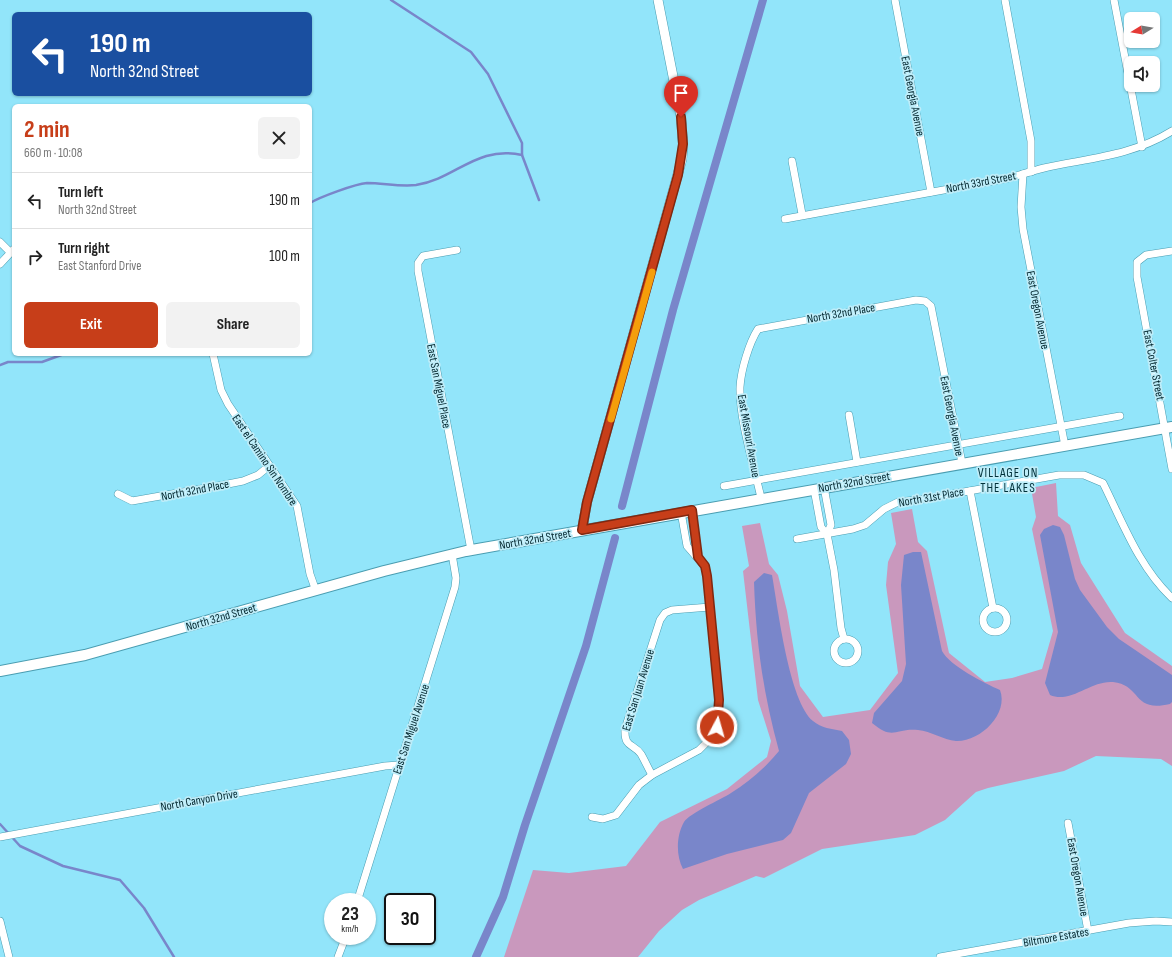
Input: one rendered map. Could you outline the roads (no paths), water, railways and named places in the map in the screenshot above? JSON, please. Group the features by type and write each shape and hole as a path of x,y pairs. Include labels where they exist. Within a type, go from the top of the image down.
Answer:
{"main road":[{"name":"North 32nd Street","path":"0,671 85,655 404,565 471,550 814,488 1065,446 1168,427"}],"street":[{"path":"582,530 587,502 682,159 683,144 681,117 658,0"},
{"name":"East Georgia Avenue","path":"895,0 931,192"},
{"path":"1005,0 1031,141 1031,172"},
{"path":"1114,0 1142,147"},
{"name":"North 33rd Street","path":"785,219 802,214 931,192 1105,158 1142,147 1172,131"},
{"path":"792,161 802,214"},
{"name":"East Oregon Avenue","path":"1024,174 1021,207 1023,229 1065,446"},
{"path":"0,242 12,250 0,264"},
{"name":"East San Miguel Place","path":"457,250 423,256 418,263 418,271 471,550"},
{"name":"East Colter Street","path":"1172,251 1146,255 1137,262 1137,277 1168,427 1172,469"},
{"name":"North 32nd Place","path":"758,329 916,300 925,301"},
{"name":"East Georgia Avenue","path":"925,301 931,306 957,444 962,463"},
{"name":"East Missouri Avenue","path":"758,329 749,349 740,387 743,413 761,498"},
{"name":"East el Camino Sin Nombre","path":"213,356 221,390 228,404 297,506 310,574 316,591"},
{"path":"849,415 857,462"},
{"name":"North 32nd Street","path":"724,486 1120,416"},
{"name":"North 32nd Place","path":"118,494 132,502 216,487 243,481 258,475 269,466"},
{"name":"North 31st Place","path":"798,539 865,525 884,509 898,502 1059,475 1084,475 1103,482 1140,557 1152,577 1172,598"},
{"path":"824,487 831,525 827,534"},
{"path":"814,488 821,527 827,534 834,570 841,628 844,639"},
{"path":"970,491 993,608"},
{"path":"692,510 698,557"},
{"path":"592,817 603,819 616,816 625,801 639,785 652,775 699,750 709,740 717,727 719,700 707,576 705,566 687,546 681,512"},
{"path":"819,517 830,515"},
{"name":"East San Miguel Avenue","path":"360,893 455,587 456,578 452,554"},
{"name":"East San Juan Avenue","path":"652,775 640,753 628,745 624,738 625,729 660,620 665,613 672,610 710,607"},
{"name":"North Canyon Drive","path":"0,837 385,766 399,765"},
{"name":"East Oregon Avenue","path":"1068,823 1088,931"},
{"path":"0,921 9,957"},
{"name":"Biltmore Estates","path":"940,957 1142,922 1172,922"},
{"path":"338,957 343,945"}],"water":[{"path":"1053,525 1060,527 1064,535 1075,579 1080,590 1107,627 1119,639 1172,675 1172,702 1170,704 1158,706 1149,705 1143,702 1129,688 1122,684 1113,682 1097,684 1066,696 1058,697 1050,695 1045,683 1058,632 1040,535 1044,529"},
{"path":"913,552 921,552 942,651 946,657 960,668 977,679 1000,690 1002,699 996,717 983,732 965,740 951,740 918,730 890,733 872,723 874,713 902,681 906,664 901,585 904,555"},
{"path":"764,573 772,575 781,630 791,675 797,694 805,710 813,721 827,728 842,731 849,740 851,754 846,764 809,793 791,833 783,840 727,854 683,869 679,858 678,840 681,828 687,818 744,784 762,769 779,751 773,730 761,667 756,626 754,582"}],"waterway":[{"path":"391,0 471,52 488,74 522,143 522,155 539,200"},
{"path":"622,506 673,310 763,0"},
{"path":"312,202 321,197 362,184 367,183 404,186 416,185 430,182 467,164 492,155 506,153 522,155"},
{"path":"0,365 8,362 42,362 58,356"},
{"path":"476,957 503,897 525,825 586,646 615,538"},
{"path":"0,824 20,846 63,866 120,880 144,908 174,957"}],"district":[{"name":"VILLAGE ON THE LAKES","path":"1008,480"}]}
